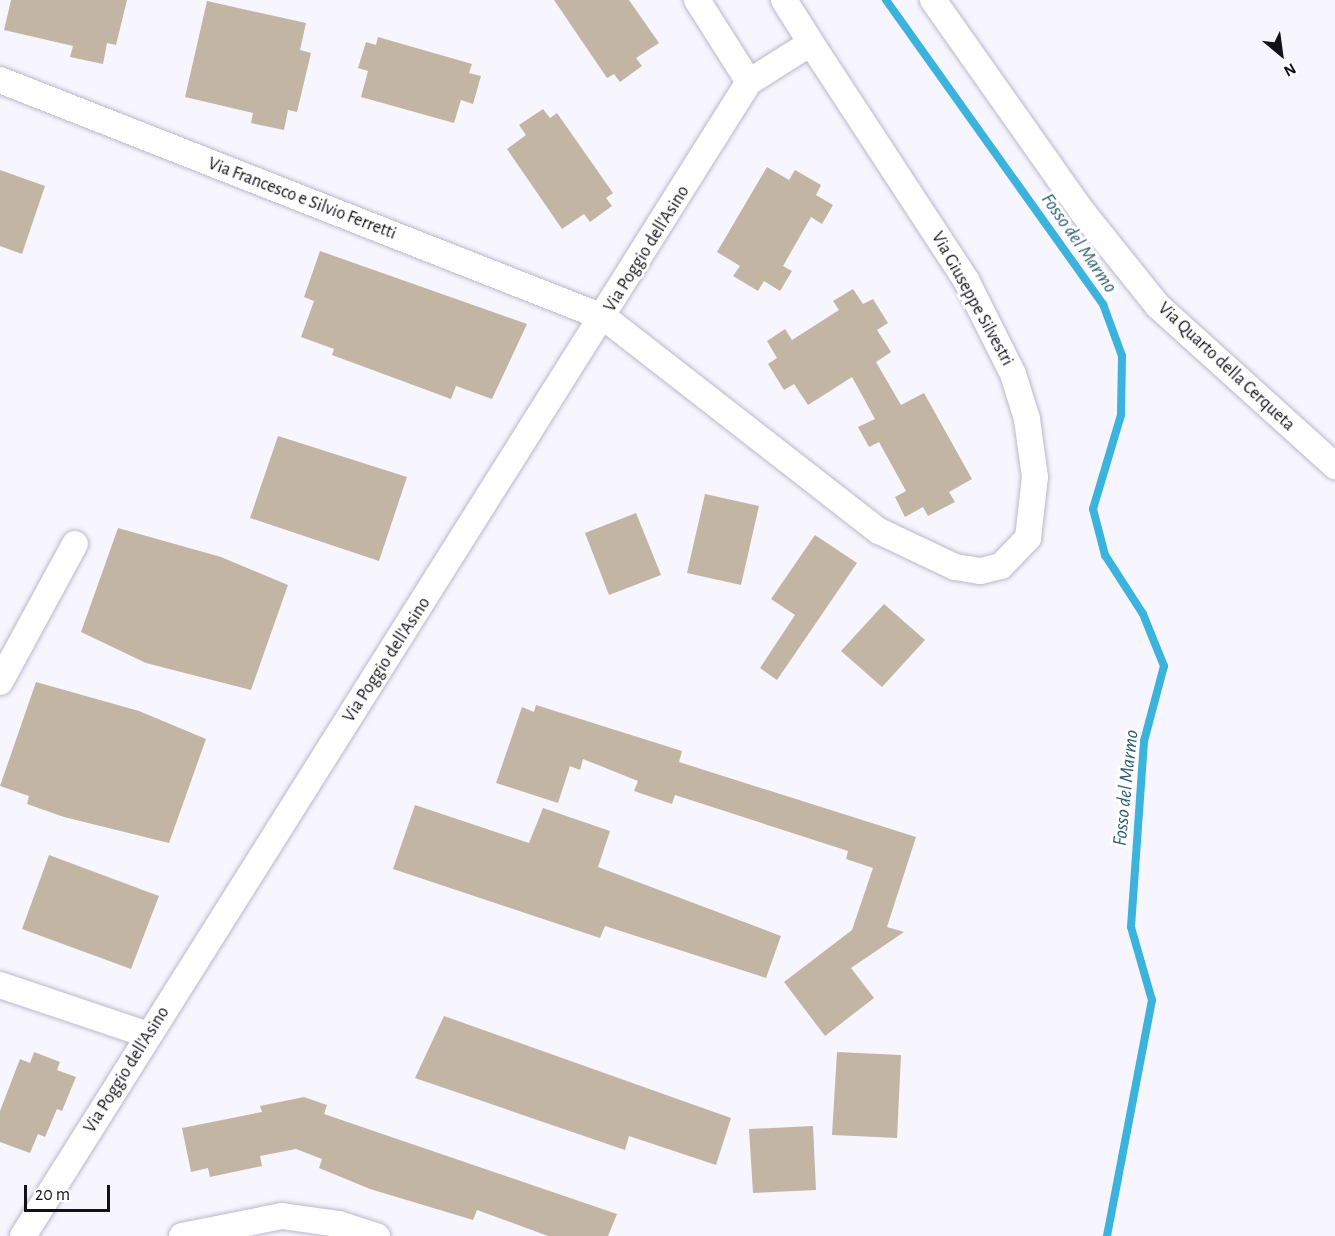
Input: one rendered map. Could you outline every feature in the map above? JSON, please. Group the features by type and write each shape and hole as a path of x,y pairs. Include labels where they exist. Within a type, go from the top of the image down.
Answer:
{"street":[{"path":"697,0 749,82 811,42"},
{"name":"Via Giuseppe Silvestri","path":"604,318 904,546 955,567 981,571 1001,566 1020,552 1031,526 1034,458 1005,355 950,254 784,0"},
{"name":"Via Quarto della Cerqueta","path":"933,0 1081,210 1152,298 1219,366 1335,465"},
{"name":"Via Francesco e Silvio Ferretti","path":"0,80 604,318"},
{"name":"Via Poggio dell'Asino","path":"23,1236 148,1035 604,318 749,82"},
{"path":"0,682 75,544"},
{"path":"0,985 148,1035"},
{"path":"182,1236 282,1216 339,1224 377,1236"}],"building":[{"path":"11,0 127,0 116,45 107,43 103,64 70,57 73,46 4,30"},
{"path":"554,0 629,0 659,43 636,58 642,66 620,82 614,74 607,78"},
{"path":"207,1 306,23 300,50 311,53 297,112 288,110 284,130 251,123 253,113 185,97"},
{"path":"378,37 472,64 469,73 481,76 473,104 461,100 454,123 361,97 368,71 358,68 366,42 376,45"},
{"path":"543,109 550,118 557,113 613,193 606,198 612,206 590,222 584,214 562,229 507,149 526,135 519,125"},
{"path":"767,167 789,180 795,170 821,185 816,195 833,205 822,224 811,217 783,266 792,271 780,291 764,281 758,291 733,276 740,266 717,252"},
{"path":"0,170 45,186 22,254 0,246"},
{"path":"320,251 527,324 492,399 456,386 451,399 332,355 334,349 301,337 314,301 304,297"},
{"path":"853,289 863,304 873,299 888,323 877,330 891,352 876,362 901,405 924,393 972,479 949,492 955,502 928,516 923,507 905,517 895,497 906,491 879,442 869,447 858,427 875,419 852,377 808,405 794,384 784,390 768,364 777,358 767,341 785,329 792,340 839,310 833,301"},
{"path":"278,436 407,477 379,561 250,518"},
{"path":"705,494 759,506 741,585 687,573"},
{"path":"636,513 661,575 609,595 585,533"},
{"path":"118,528 221,557 288,585 251,690 146,663 81,632"},
{"path":"815,535 857,563 777,680 760,668 795,615 771,599"},
{"path":"884,604 925,640 882,687 841,651"},
{"path":"36,682 139,711 206,739 169,843 64,817 27,804 29,796 0,786"},
{"path":"536,705 682,751 679,762 916,837 887,927 904,932 851,968 874,998 825,1036 784,982 852,930 873,868 846,859 848,851 675,795 672,804 634,791 638,781 583,759 580,770 570,766 558,803 496,783 522,707 534,712"},
{"path":"415,805 529,843 543,808 610,831 598,867 781,936 766,978 605,926 600,938 393,869"},
{"path":"49,855 159,896 131,969 22,929"},
{"path":"444,1016 731,1118 716,1165 629,1136 625,1150 415,1078"},
{"path":"34,1052 60,1062 57,1070 76,1077 62,1111 57,1109 45,1137 38,1134 30,1153 0,1142 0,1111 20,1059 30,1063"},
{"path":"837,1052 901,1055 897,1138 832,1135"},
{"path":"304,1097 327,1105 324,1114 617,1214 608,1236 548,1236 477,1210 473,1220 370,1189 319,1168 322,1159 296,1149 260,1156 262,1166 210,1177 208,1168 191,1172 182,1128 262,1112 260,1106"},
{"path":"813,1126 816,1190 753,1193 749,1129"}],"waterway":[{"name":"Fosso del Marmo","path":"886,0 1103,304 1122,356 1121,415 1093,509 1105,555 1143,614 1164,666 1144,741 1131,927 1152,1000 1107,1236"}]}
